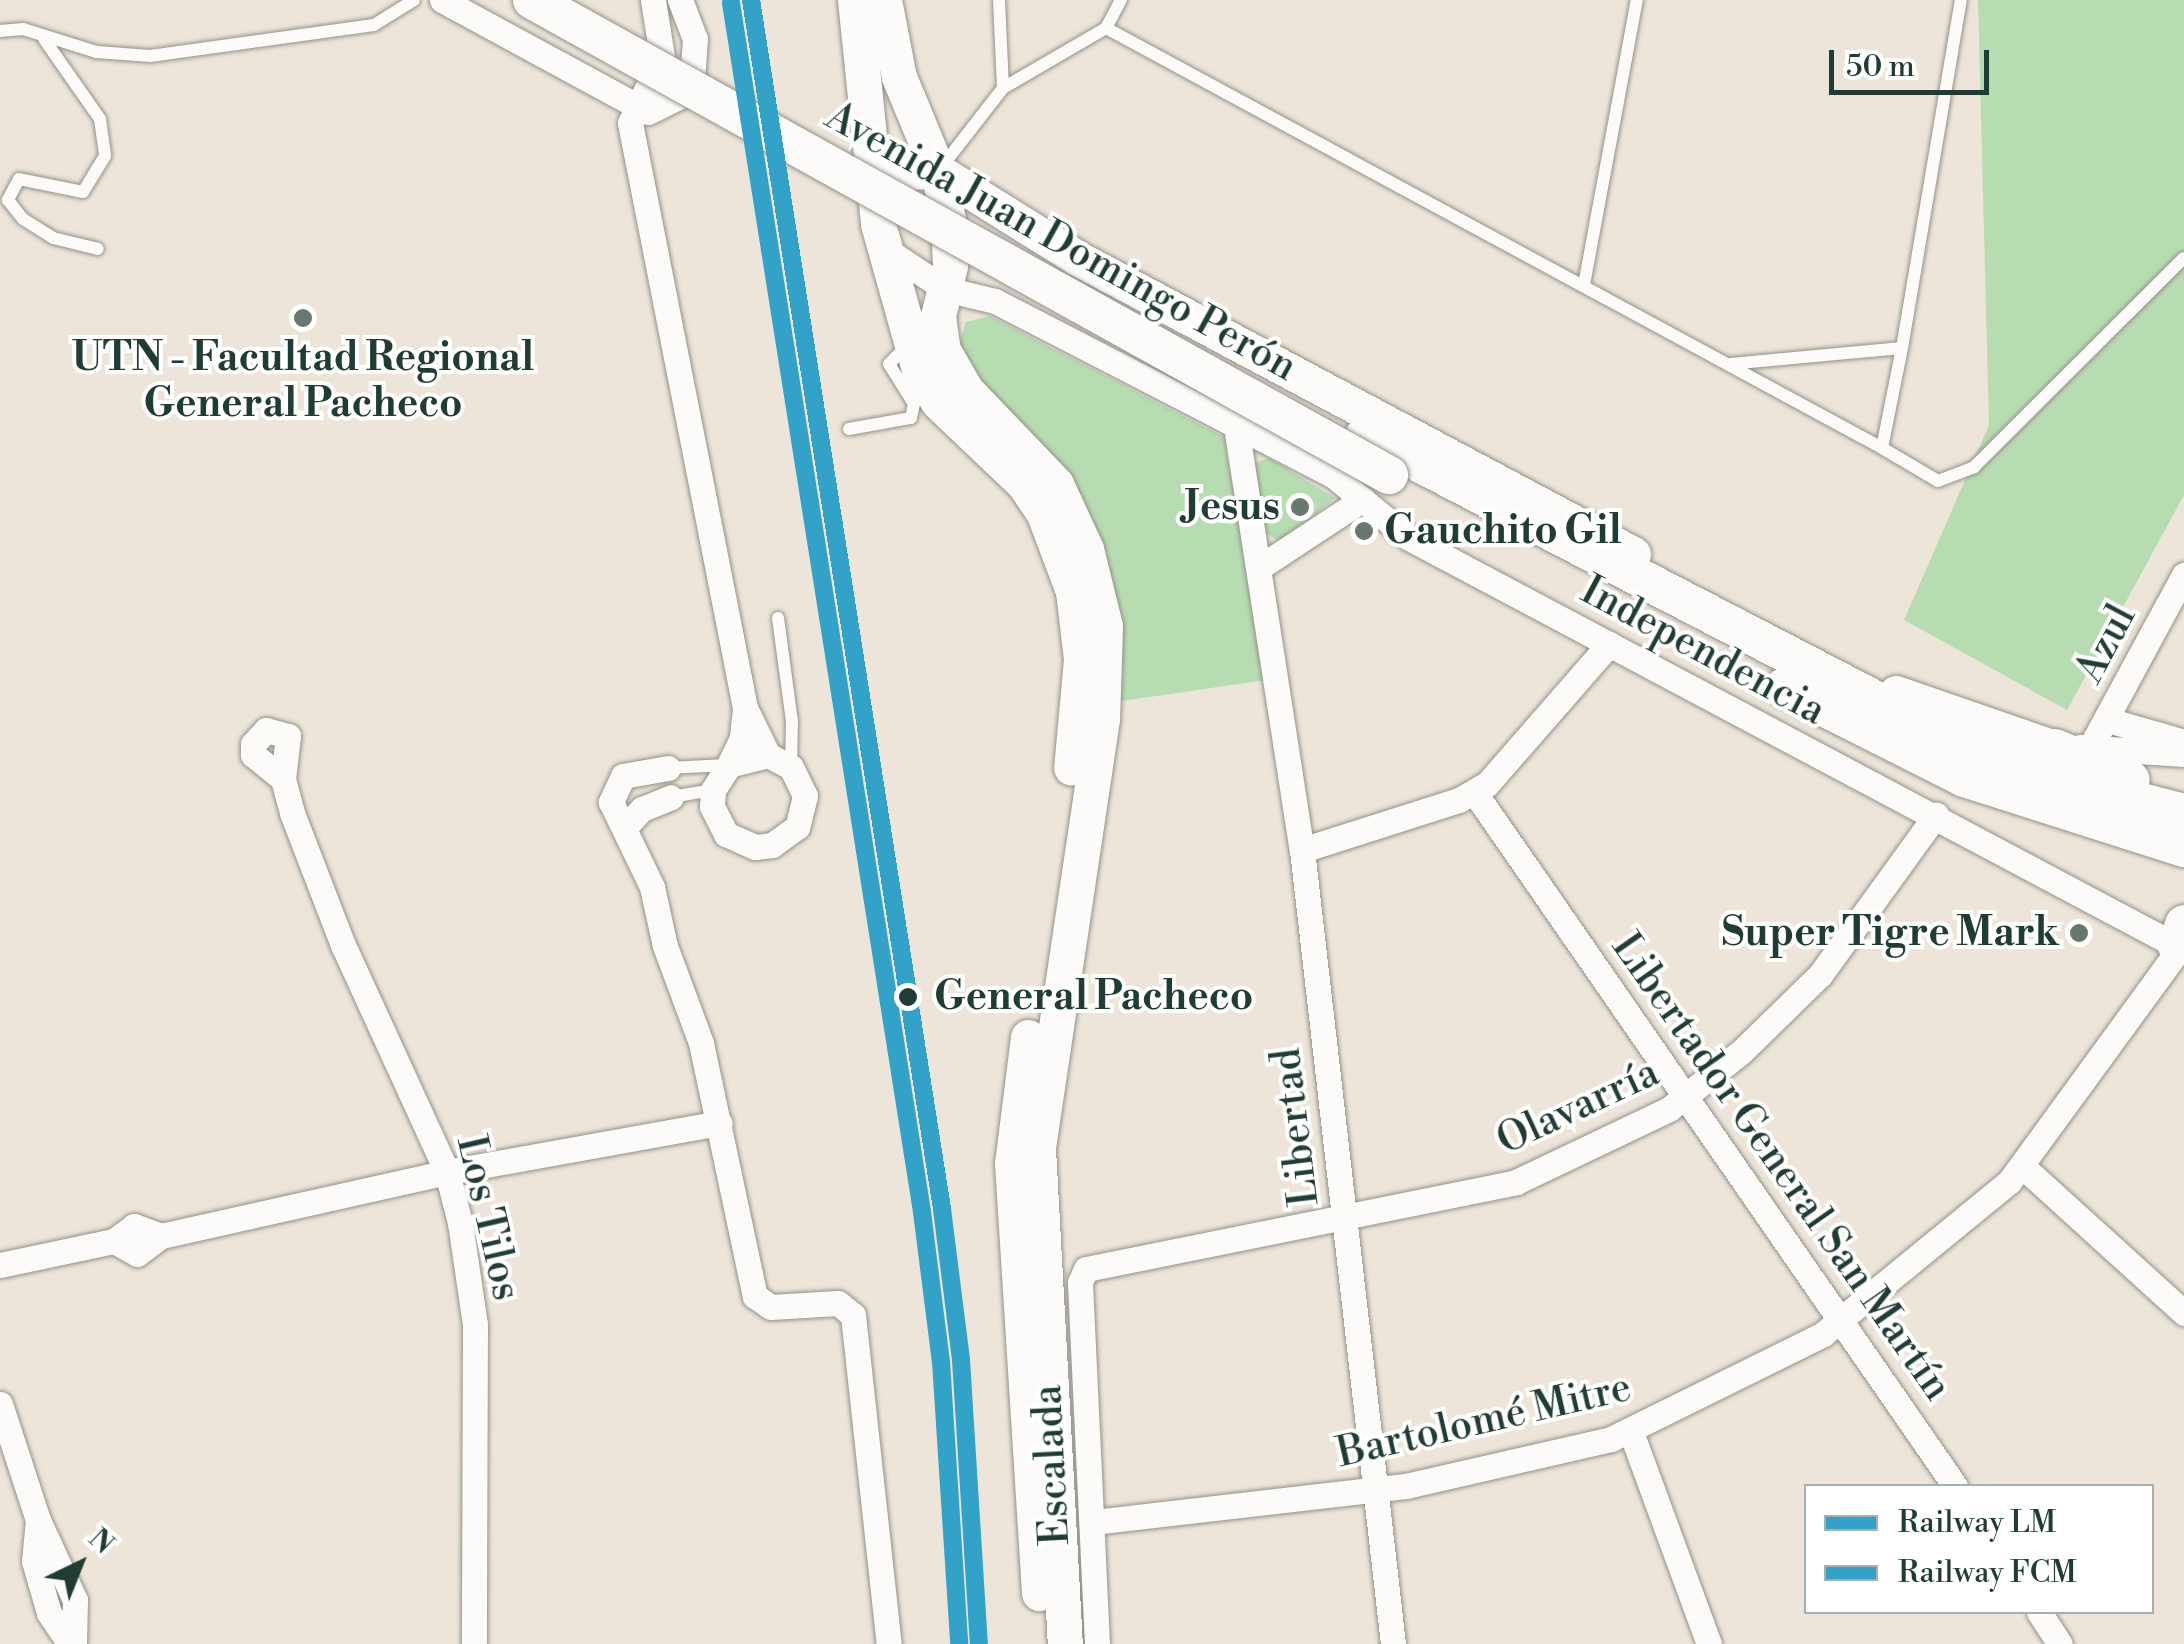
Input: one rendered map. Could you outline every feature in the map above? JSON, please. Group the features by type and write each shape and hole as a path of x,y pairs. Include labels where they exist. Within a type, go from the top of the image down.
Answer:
{"main road":[{"name":"Avenida Juan Domingo Perón","path":"532,0 1376,487 1912,753 2102,827 2184,864"},
{"path":"581,0 1365,436 1947,737 2048,778 2184,813"},
{"path":"855,0 871,174 910,343 926,387 1024,484 1044,514 1073,591 1079,630 1076,734 1012,1147 1041,1644"},
{"path":"884,0 899,76 938,171 951,250 938,316 943,350 966,390 1056,484 1086,549 1105,626 1102,719 1038,1148 1065,1644"},
{"path":"871,174 938,171 1077,258 1887,688 1976,726 2073,747 2184,802"}],"street":[{"path":"442,0 633,109 666,107 692,80 695,39 680,0"},
{"path":"654,0 662,57 633,109 632,144 745,708 742,738 714,790 712,806 726,834 756,847 772,845 797,827 804,812 800,780 779,761 745,708"},
{"name":"Independencia","path":"885,248 945,289 995,301 1334,476 1376,487 1408,538 1936,815 2182,938"},
{"name":"Libertad","path":"1236,426 1302,850 1393,1644"},
{"path":"1260,567 1376,487"},
{"name":"Azul","path":"2073,747 2108,720 2184,576"},
{"path":"1302,850 1474,793 1609,644"},
{"path":"2108,720 2184,742"},
{"path":"2073,747 2184,754"},
{"path":"729,764 779,761"},
{"path":"668,768 615,783 611,802 652,887 720,1123 754,1296 771,1307 838,1303 853,1315 889,1644"},
{"name":"Los Tilos","path":"283,780 343,945 447,1172 475,1324 474,1644"},
{"name":"Libertador General San Martín","path":"1474,793 1689,1096 1954,1484"},
{"path":"624,827 642,809 671,797"},
{"name":"Olavarría","path":"1080,1282 1086,1269 1102,1262 1344,1220 1530,1178 1689,1096 1820,975 1936,815"},
{"name":"Bartolomé Mitre","path":"1094,1522 1376,1491 1631,1432 1843,1320 2022,1166 2182,938"},
{"path":"0,1265 114,1241 137,1254 162,1236 447,1172 720,1123"},
{"path":"2022,1166 2184,1314"},
{"name":"Escalada","path":"1080,1282 1097,1644"},
{"path":"0,1404 38,1520 62,1560 75,1600 72,1644"},
{"path":"1631,1432 1709,1644"},
{"path":"2040,1614 2060,1644"}],"lane":[{"path":"0,31 38,34 97,52 150,56 374,26 414,0"},
{"path":"999,0 1002,88"},
{"path":"938,171 1002,88 1106,28 1121,0"},
{"path":"1584,285 1637,0"},
{"path":"1882,448 1961,0"},
{"path":"1106,28 1731,364 1938,481 1974,467 2184,258"},
{"path":"38,34 94,106 105,156 82,192 19,179 8,200 23,220 54,238 98,250"},
{"path":"849,430 911,418 914,404 889,364 910,343"},
{"path":"1731,364 1902,348"},
{"path":"778,618 792,721 779,761"},
{"path":"668,768 729,764"},
{"path":"671,797 714,790"}],"green space":[{"path":"1978,0 2184,0 2184,495 2067,710 1904,620 1989,425"},
{"path":"990,316 1224,437 1266,680 1115,702 990,394 958,347 966,322"},
{"path":"1269,458 1335,498 1282,542 1263,532 1253,464"}],"rail line":[{"name":"LM","path":"751,0 942,1209 961,1360 979,1644"},
{"name":"FCM","path":"731,3 922,1212 941,1362 959,1644"}],"place":[{"name":"UTN - Facultad Regional General Pacheco","path":"303,318"},
{"name":"Jesus","path":"1300,507"},
{"name":"Gauchito Gil","path":"1364,531"},
{"name":"Super Tigre Mark","path":"2079,933"},
{"name":"General Pacheco","path":"908,997"}]}
